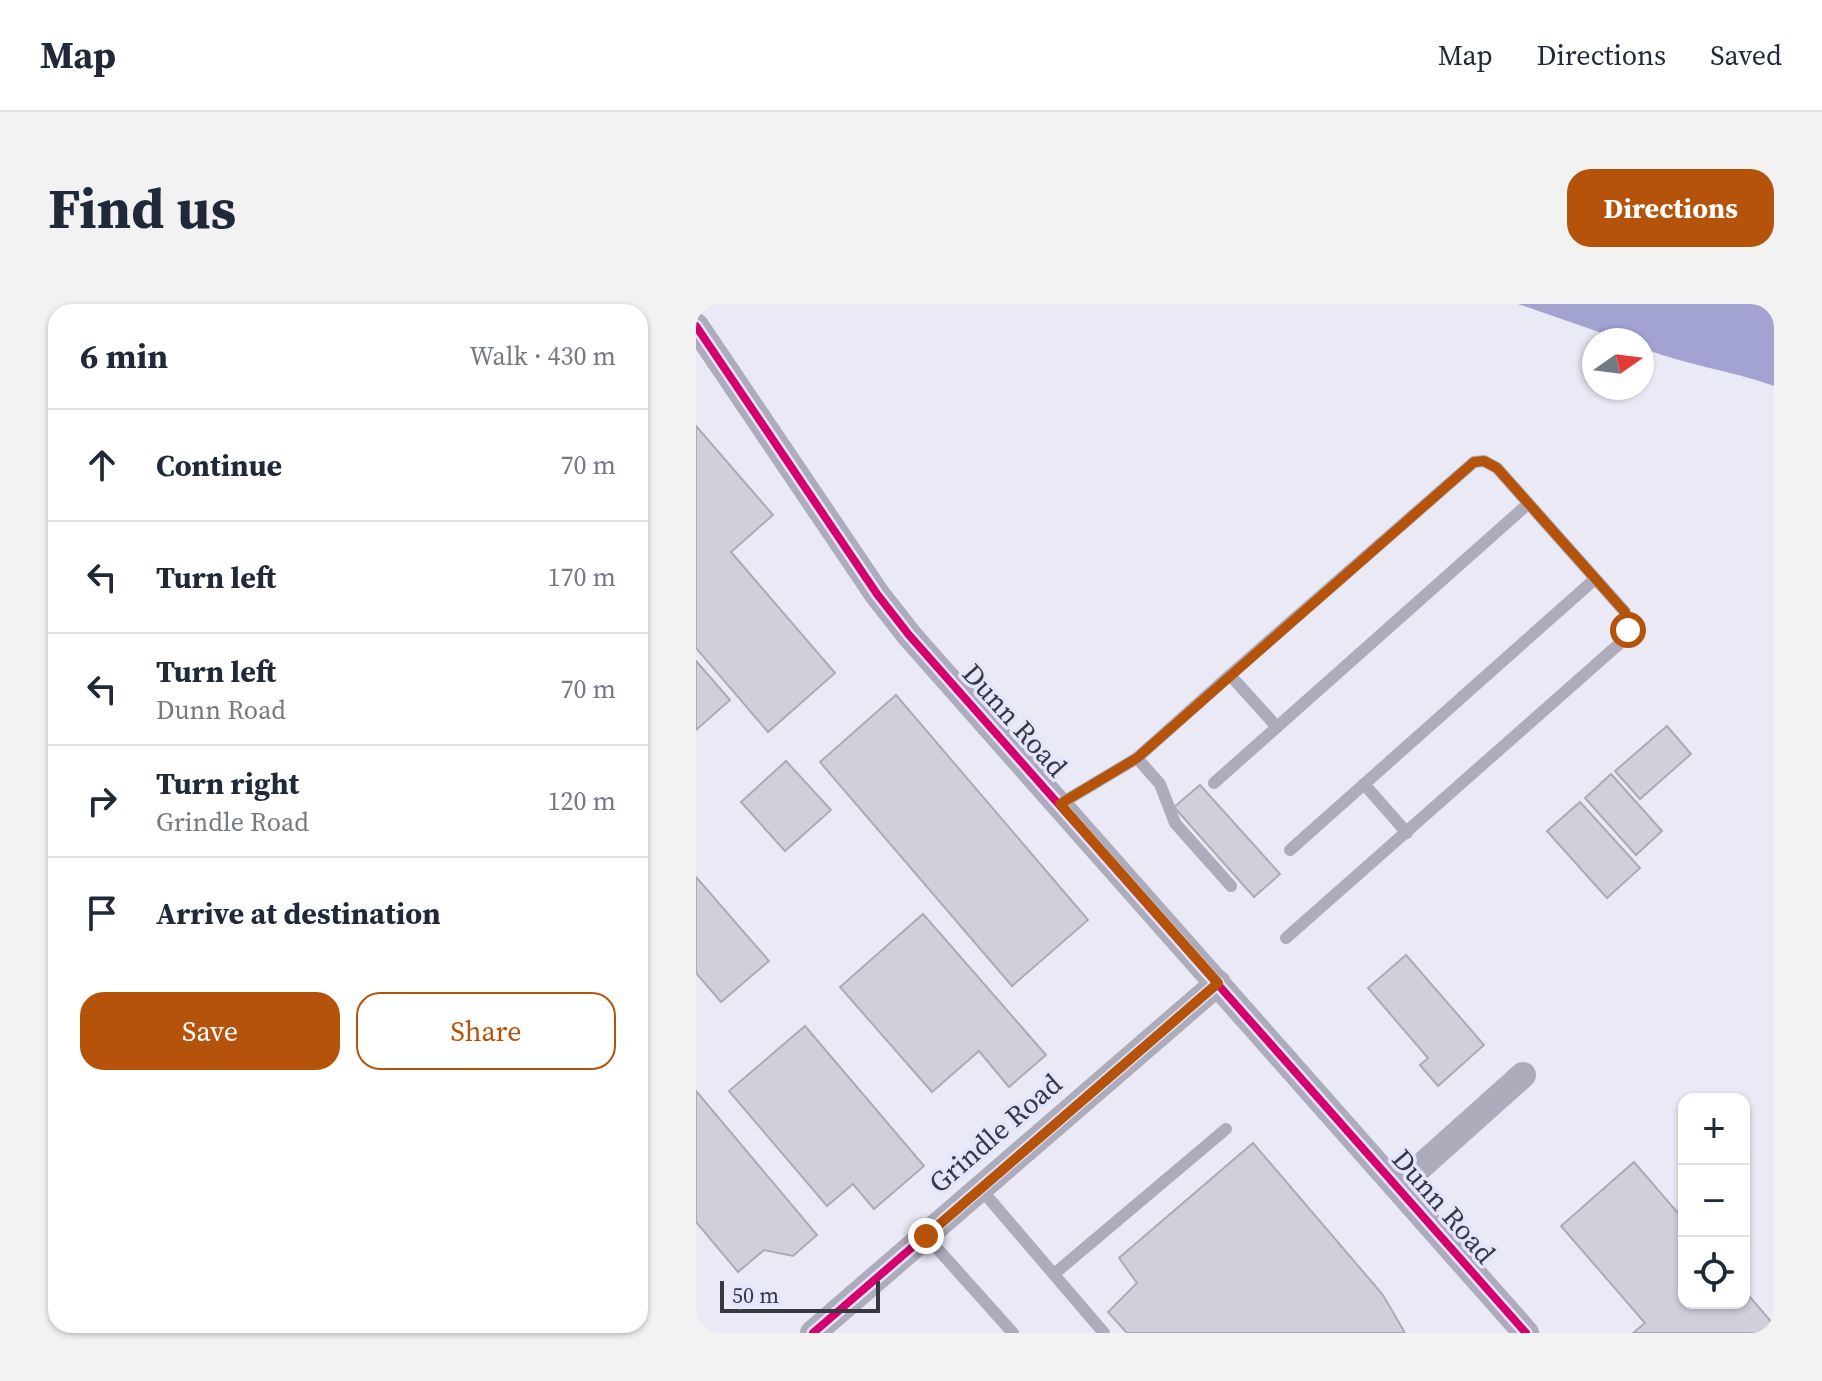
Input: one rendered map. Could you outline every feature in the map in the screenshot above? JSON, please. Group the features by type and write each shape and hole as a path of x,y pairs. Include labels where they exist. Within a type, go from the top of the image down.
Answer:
{"street":[{"name":"Dunn Road","path":"696,326 877,594 1526,1333"},
{"name":"Grindle Road","path":"813,1333 1218,983"},
{"path":"1399,1186 1523,1075"}],"lane":[{"path":"1060,804 1137,758 1474,462 1484,461 1497,468 1625,612 1627,637 1286,938"},
{"path":"1214,783 1528,504"},
{"path":"1290,850 1595,579"},
{"path":"1230,675 1277,727"},
{"path":"1137,758 1160,784 1175,823 1231,886"},
{"path":"1364,784 1407,833"},
{"path":"1054,1274 1226,1129"},
{"path":"980,1188 1104,1333"},
{"path":"926,1236 1013,1333"}],"water":[{"path":"1518,304 1774,304 1774,386 1654,352 1654,328 1587,328"}],"building":[{"path":"696,426 773,515 731,552 835,673 768,732 696,648"},
{"path":"696,661 730,700 696,730"},
{"path":"896,695 1088,920 1012,986 820,762"},
{"path":"1667,726 1691,754 1640,799 1615,771"},
{"path":"786,761 831,810 785,851 741,802"},
{"path":"1611,774 1662,831 1636,855 1585,798"},
{"path":"1200,785 1280,874 1254,897 1174,807"},
{"path":"1580,802 1640,868 1607,898 1547,831"},
{"path":"696,877 769,961 721,1002 696,973"},
{"path":"923,914 1046,1055 1009,1087 979,1051 932,1092 840,987"},
{"path":"1406,955 1484,1045 1438,1086 1420,1065 1428,1058 1368,988"},
{"path":"805,1026 924,1166 874,1209 853,1184 827,1206 729,1091"},
{"path":"696,1091 817,1235 793,1256 764,1250 738,1272 696,1222"},
{"path":"1253,1143 1383,1295 1405,1333 1127,1333 1108,1312 1137,1283 1119,1258"},
{"path":"1634,1162 1678,1213 1678,1309 1750,1309 1750,1297 1774,1325 1774,1333 1633,1333 1645,1323 1561,1226"}],"cycle path":[{"path":"696,326 877,594 909,635 1526,1333"},
{"path":"813,1333 1218,983"}],"route":[{"path":"926,1236 1218,983 1060,804 1137,758 1474,462 1484,461 1497,468 1625,612 1628,630"}]}
